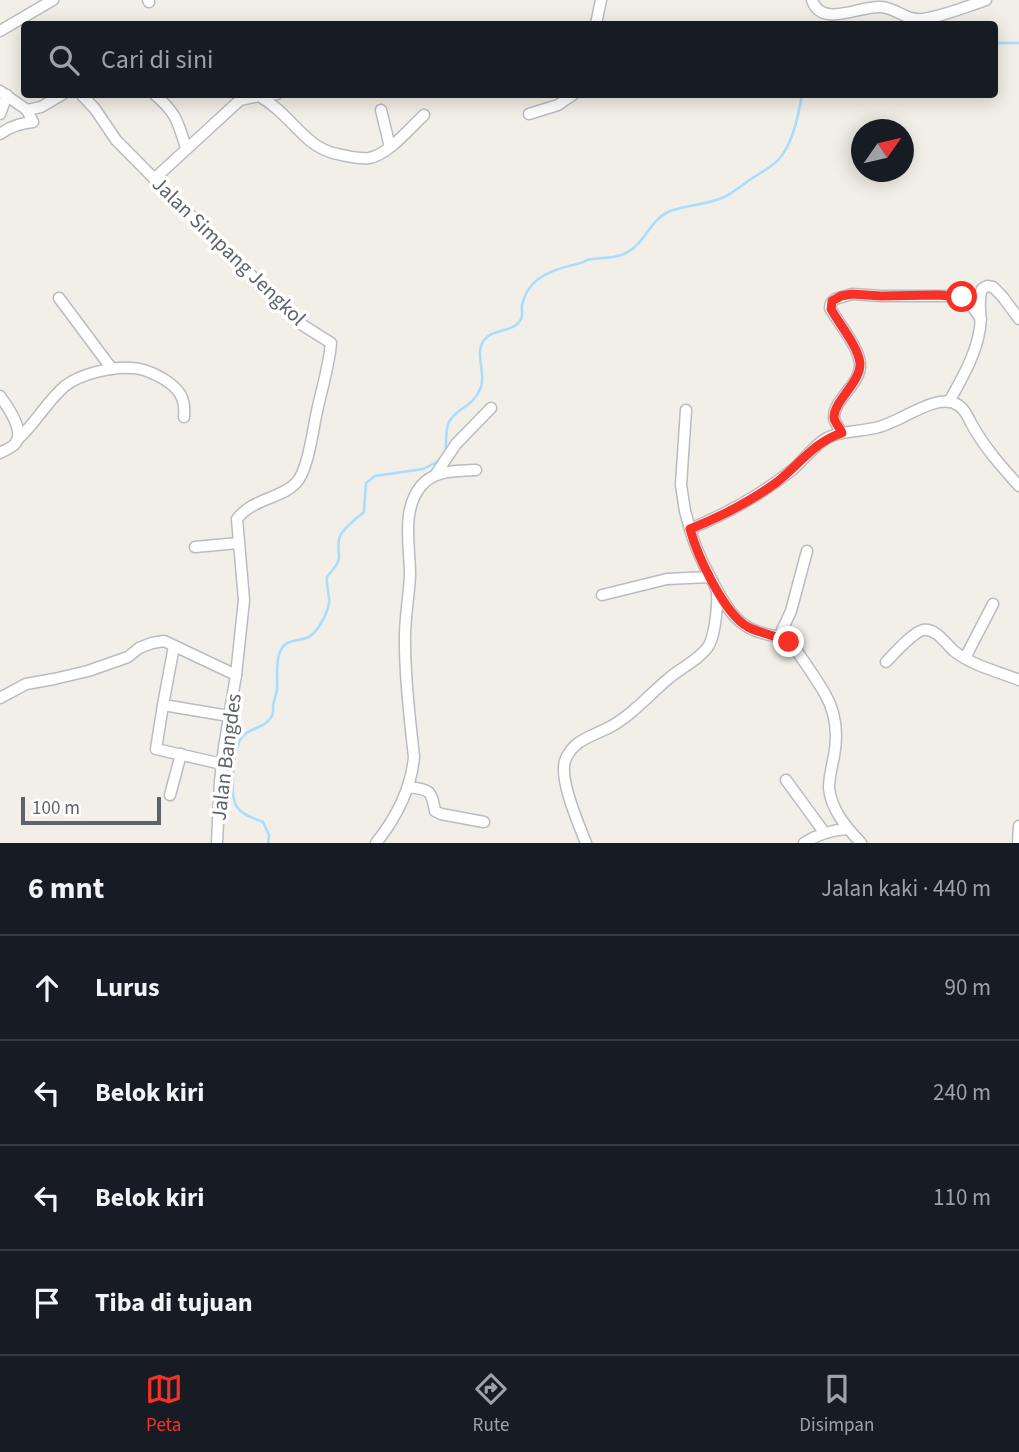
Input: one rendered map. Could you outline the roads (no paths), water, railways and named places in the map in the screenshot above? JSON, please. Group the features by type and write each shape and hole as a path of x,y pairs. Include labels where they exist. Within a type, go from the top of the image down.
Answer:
{"street":[{"path":"0,31 53,0"},
{"path":"597,21 601,0"},
{"path":"812,0 818,10 827,15 883,7 893,0"},
{"path":"883,7 906,18 920,19 986,0"},
{"path":"0,114 3,93 27,110 33,122 20,123 0,134"},
{"path":"27,110 41,107 56,98"},
{"name":"Jalan Simpang Jengkol","path":"85,98 95,108 116,140 154,179 301,324 331,343 311,445 298,482 242,511 237,519 244,600 236,675"},
{"path":"158,98 177,118 186,148"},
{"path":"154,179 240,100 250,98"},
{"path":"262,98 279,109 314,145 332,154 366,158 380,154 390,147 424,114"},
{"path":"529,114 558,105 568,98"},
{"path":"381,110 390,147"},
{"path":"949,402 970,364 979,335 981,292 984,287 993,287 1019,319"},
{"path":"842,433 835,415 859,373 860,361 831,309 831,303 835,299 852,294 957,296 970,303 981,319"},
{"path":"59,298 112,369"},
{"path":"0,453 15,444 68,384 112,369 141,369 173,385 183,398 184,417"},
{"path":"0,396 14,416 18,439"},
{"path":"690,529 768,488 828,438 881,427 938,402 960,406 997,463 1019,486"},
{"path":"376,843 390,824 412,775 414,757 405,619 409,588 409,521 415,493 436,474 451,451 491,408"},
{"path":"685,410 681,485 693,541 729,610 745,626 789,642 821,687 831,706 836,736 829,789 834,806 848,829 861,843"},
{"path":"436,474 475,470"},
{"path":"195,547 238,543"},
{"path":"779,637 795,599 807,551"},
{"path":"602,595 667,579 710,577"},
{"path":"586,843 565,782 564,767 567,757 577,744 624,718 708,647 717,590"},
{"path":"965,658 993,604"},
{"path":"886,662 913,636 927,630 936,634 965,658 1019,680"},
{"name":"Jalan Bangdes","path":"0,698 26,684 54,680 116,662 139,648 164,641 236,675 222,764 217,843"},
{"path":"173,646 156,749 222,764"},
{"path":"163,705 229,716"},
{"path":"170,795 181,754"},
{"path":"786,780 824,832"},
{"path":"408,787 431,794 437,812 445,816 484,822"},
{"path":"1018,843 1019,826"},
{"path":"804,843 824,832 848,829"}],"waterway":[{"path":"998,44 1019,43"},
{"path":"268,843 269,835 263,822 244,814 236,805 233,781 236,751 245,734 266,723 272,716 277,690 278,656 282,648 288,643 310,636 324,618 329,603 327,577 339,558 340,536 364,512 366,483 375,476 423,469 437,462 446,453 449,422 474,399 481,387 481,345 488,336 520,321 525,296 535,282 560,268 590,259 624,254 637,245 663,215 676,209 722,198 768,168 788,146 801,98"}]}
